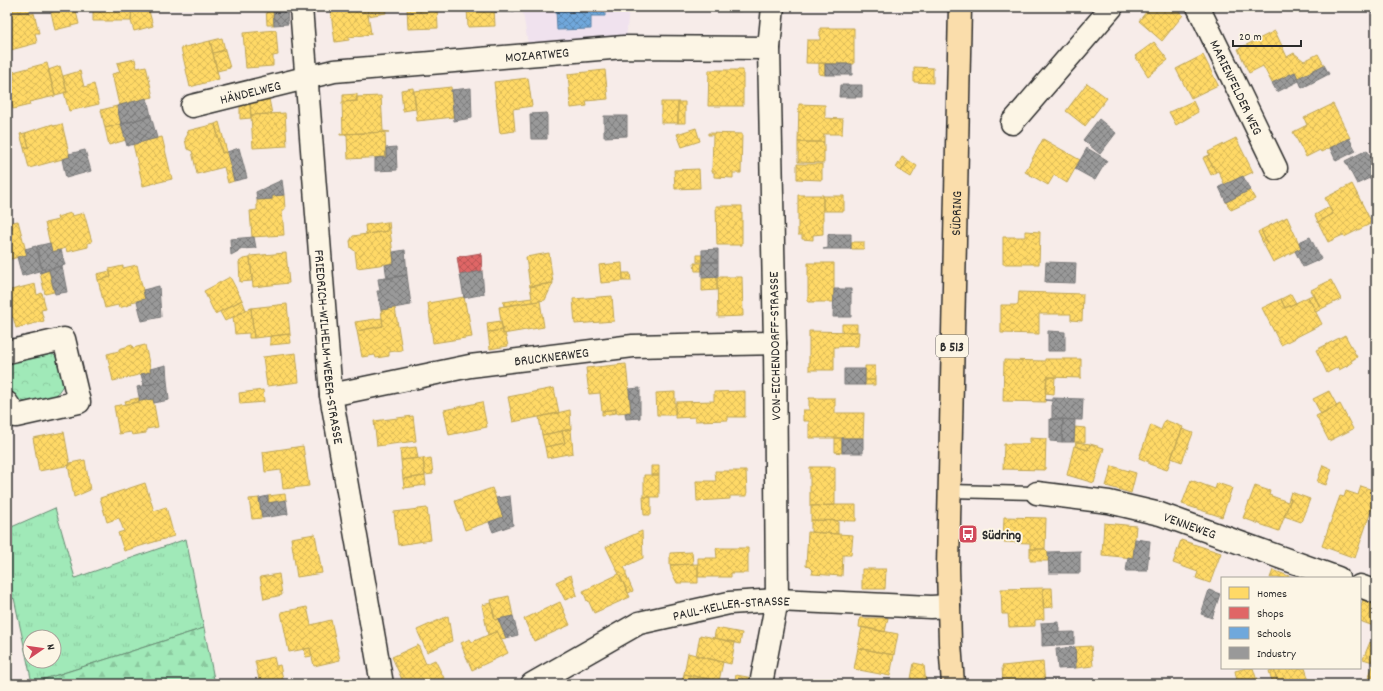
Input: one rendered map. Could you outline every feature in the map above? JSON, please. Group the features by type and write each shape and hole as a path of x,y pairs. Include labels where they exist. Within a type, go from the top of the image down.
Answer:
{"main road":[{"name":"SÜDRING","path":"953,684 949,606 949,491 960,7"}],"street":[{"name":"FRIEDRICH-WILHELM-WEBER-STRASSE","path":"301,7 332,395 382,684"},
{"name":"VON-EICHENDORFF-STRASSE","path":"761,684 777,600 775,342 768,48 773,7"},
{"path":"1012,123 1112,7"},
{"name":"MARIENFELDER WEG","path":"1198,7 1276,168"},
{"name":"MOZARTWEG","path":"307,77 334,71 624,47 768,48"},
{"name":"HÄNDELWEG","path":"192,106 307,77"},
{"path":"7,352 64,338 79,402 16,416 7,402"},
{"name":"BRUCKNERWEG","path":"332,395 470,366 633,346 775,342"},
{"name":"VENNEWEG","path":"1037,493 1109,502 1160,514 1335,577"},
{"path":"1361,586 1376,592"},
{"name":"PAUL-KELLER-STRASSE","path":"532,684 639,623 729,603 777,600 931,607 949,606"}],"lane":[{"path":"949,491 1037,493"}],"shaded area":[{"path":"522,7 629,7 626,39 528,44"}],"green space":[{"path":"50,352 59,359 64,384 55,397 30,403 11,398 7,392 7,363"},
{"path":"55,508 75,578 186,539 204,628 32,683 29,669 62,669 62,629 22,629 22,636 14,598 7,602 7,529"},
{"path":"204,628 215,684 32,683"}],"building: Homes":[{"path":"18,7 29,7 30,14 34,13 39,33 35,33 37,43 7,51 7,10"},
{"path":"50,7 75,7 79,24 55,30"},
{"path":"93,7 132,7 131,21 93,21"},
{"path":"132,7 148,7 153,26 134,31 131,21"},
{"path":"266,7 273,7 274,25 267,25"},
{"path":"330,7 367,7 371,34 349,37 349,40 335,42"},
{"path":"367,7 385,7 386,13 368,16"},
{"path":"407,7 437,7 438,28 408,29"},
{"path":"467,7 494,7 495,26 468,27"},
{"path":"705,7 742,7 741,11"},
{"path":"1150,7 1174,7 1183,15 1162,41 1139,21"},
{"path":"820,28 854,28 854,64 806,63 807,40 820,40"},
{"path":"276,30 278,55 273,56 273,66 246,68 243,33"},
{"path":"1275,31 1287,57 1294,53 1304,61 1318,54 1324,65 1298,78 1295,72 1272,83 1263,66 1249,73 1238,49"},
{"path":"222,38 225,50 213,53 210,41"},
{"path":"210,41 219,79 190,87 181,48"},
{"path":"1154,42 1168,60 1148,76 1135,56"},
{"path":"225,50 230,68 217,71 213,53"},
{"path":"1203,55 1218,85 1191,98 1176,69"},
{"path":"135,59 137,68 146,66 153,97 119,105 112,74 120,72 117,63"},
{"path":"47,63 55,96 29,102 30,105 13,109 7,86 7,80 15,79 13,72"},
{"path":"819,63 825,63 825,75 819,74"},
{"path":"60,66 67,92 55,95 48,70"},
{"path":"914,67 933,68 933,83 914,82"},
{"path":"605,70 608,99 586,101 587,106 571,108 568,74"},
{"path":"709,70 743,70 743,106 708,106"},
{"path":"80,71 84,87 94,84 99,104 69,111 64,92 67,92 63,76"},
{"path":"528,78 532,106 513,109 515,131 500,133 494,82"},
{"path":"1087,83 1107,98 1085,126 1066,111"},
{"path":"451,87 454,117 417,121 414,91"},
{"path":"413,88 416,109 403,111 401,90"},
{"path":"357,94 357,101 343,102 343,95"},
{"path":"381,96 383,131 390,132 343,134 342,102 357,101 356,97"},
{"path":"269,99 272,114 251,115 250,104"},
{"path":"1193,101 1198,112 1176,125 1169,112"},
{"path":"661,102 678,102 678,123 661,123"},
{"path":"678,102 685,102 685,123 678,123"},
{"path":"250,104 251,118 240,119 240,106"},
{"path":"799,104 825,105 825,118 843,119 842,134 824,134 824,142 798,142"},
{"path":"1333,104 1350,138 1321,152 1320,150 1306,157 1293,132 1307,125 1304,118"},
{"path":"117,106 121,124 105,128 101,110"},
{"path":"285,113 287,146 253,148 251,115"},
{"path":"219,122 227,152 222,153 215,124"},
{"path":"53,124 54,126 62,124 70,157 29,168 24,148 29,147 25,133"},
{"path":"121,124 126,140 109,145 105,128"},
{"path":"215,124 222,153 227,152 234,181 228,183 224,167 197,174 192,151 187,149 185,139 188,134 187,131"},
{"path":"696,128 700,141 682,147 677,134"},
{"path":"385,132 386,157 348,159 347,135 340,134"},
{"path":"25,133 29,147 24,148 20,134"},
{"path":"708,133 742,134 741,173 733,173 733,178 714,177 714,172 712,172 713,135 708,135"},
{"path":"162,137 172,179 143,186 133,144"},
{"path":"1236,138 1253,172 1225,185 1218,171 1216,172 1207,156 1210,155 1208,152"},
{"path":"1043,139 1080,160 1067,183 1054,175 1048,185 1025,172"},
{"path":"798,142 824,142 824,163 798,162"},
{"path":"1207,156 1216,172 1211,175 1203,158"},
{"path":"902,157 908,160 901,171 896,168"},
{"path":"908,160 917,166 911,177 901,171"},
{"path":"797,164 822,164 822,180 797,179"},
{"path":"699,169 700,188 675,189 674,170"},
{"path":"1352,184 1372,223 1344,237 1343,235 1328,242 1318,222 1333,214 1325,198"},
{"path":"1250,190 1255,199 1231,210 1226,202"},
{"path":"284,195 285,209 282,210 284,235 252,237 250,211 257,210 257,200 272,199 272,196"},
{"path":"798,195 823,195 823,234 813,235 813,240 802,239 802,235 798,235"},
{"path":"823,196 844,196 844,211 823,211"},
{"path":"716,206 742,206 742,245 717,245"},
{"path":"1329,207 1333,214 1318,222 1315,215"},
{"path":"71,213 72,216 84,213 92,242 88,243 88,247 67,252 66,248 52,252 45,223 58,220 57,217"},
{"path":"1287,217 1301,248 1273,262 1264,245 1267,243 1261,230"},
{"path":"18,221 27,255 7,260 7,223"},
{"path":"387,222 389,222 394,263 357,268 355,251 351,248 350,241 353,236 388,231"},
{"path":"387,222 388,231 366,234 365,225"},
{"path":"1261,230 1267,243 1264,245 1258,232"},
{"path":"1025,231 1040,232 1039,264 1003,264 1003,237 1025,237"},
{"path":"851,242 864,242 864,249 851,249"},
{"path":"286,253 289,283 253,287 250,256"},
{"path":"549,253 553,283 530,287 526,257"},
{"path":"697,255 702,255 702,262 697,262"},
{"path":"250,258 252,281 240,282 239,262 243,259"},
{"path":"622,263 623,281 601,283 599,265"},
{"path":"694,263 702,263 702,271 695,271"},
{"path":"808,263 834,263 834,302 808,302"},
{"path":"137,265 145,299 131,302 132,304 119,308 118,305 105,308 98,280 111,277 109,269"},
{"path":"49,270 54,292 45,294 40,273"},
{"path":"110,271 111,277 98,280 97,274"},
{"path":"623,273 630,273 631,281 623,281"},
{"path":"230,277 242,300 215,314 204,291"},
{"path":"717,277 742,277 743,316 718,317"},
{"path":"717,277 717,290 702,291 702,278"},
{"path":"1331,280 1341,299 1321,309 1311,290"},
{"path":"553,283 545,300 504,306 503,302 532,298 530,286"},
{"path":"35,284 37,295 42,293 46,309 41,310 44,321 16,328 13,317 10,318 7,307 7,302 9,302 7,291"},
{"path":"1019,292 1083,294 1082,321 1071,320 1071,314 1039,314 1039,334 1001,333 1001,305 1018,305"},
{"path":"1291,294 1296,303 1285,308 1281,299"},
{"path":"1314,294 1321,309 1316,312 1308,297"},
{"path":"612,296 614,321 575,324 573,299"},
{"path":"464,297 472,337 433,343 428,303"},
{"path":"1308,297 1322,324 1281,345 1262,308 1281,299 1285,308"},
{"path":"242,300 246,310 225,321 220,312"},
{"path":"540,301 544,327 503,334 499,307"},
{"path":"287,304 290,334 254,338 251,308"},
{"path":"251,308 254,338 249,338 249,333 235,334 233,317"},
{"path":"395,308 402,350 389,352 389,356 376,358 375,355 362,357 357,331 383,326 381,310"},
{"path":"382,318 383,326 357,331 355,322"},
{"path":"501,321 503,330 488,332 487,323"},
{"path":"842,324 857,324 857,332 842,332"},
{"path":"503,330 508,346 490,349 488,332"},
{"path":"809,331 859,332 858,346 834,347 834,370 809,370"},
{"path":"290,334 291,343 270,345 270,336"},
{"path":"1345,335 1357,357 1351,361 1352,363 1339,370 1338,367 1327,373 1316,350"},
{"path":"132,345 133,348 145,345 151,372 113,381 107,354 119,351 119,349"},
{"path":"296,353 299,382 267,386 263,357"},
{"path":"1045,359 1081,359 1081,378 1047,377 1045,402 1003,401 1004,360 1045,361"},
{"path":"626,364 631,412 616,413 616,409 602,411 600,393 589,394 586,368"},
{"path":"865,366 875,366 875,380 865,380"},
{"path":"1047,377 1055,377 1054,394 1045,393"},
{"path":"865,380 875,380 875,385 864,385"},
{"path":"554,388 559,413 513,422 508,397"},
{"path":"263,390 264,402 240,404 239,393"},
{"path":"745,391 745,417 728,417 728,420 695,421 695,417 675,418 676,402 714,401 714,392"},
{"path":"1329,391 1337,406 1321,414 1313,399"},
{"path":"675,392 675,415 657,415 656,393"},
{"path":"138,398 140,398 140,401 153,399 158,427 146,429 146,433 132,435 131,432 119,434 114,406 139,402"},
{"path":"138,398 139,402 126,404 125,401"},
{"path":"809,398 835,398 835,413 864,413 863,438 809,438 809,421 803,421 803,410 809,410"},
{"path":"482,402 487,427 449,435 444,410"},
{"path":"1340,404 1353,429 1329,441 1316,416"},
{"path":"616,409 616,413 602,415 602,411"},
{"path":"570,410 571,429 542,435 539,417"},
{"path":"413,416 416,441 377,446 374,421"},
{"path":"1165,420 1183,427 1167,470 1149,464 1149,462 1139,458 1151,425 1161,430"},
{"path":"1075,427 1085,428 1085,442 1074,442"},
{"path":"571,429 573,453 547,458 545,447 565,443 562,431"},
{"path":"1182,429 1193,433 1182,462 1171,458"},
{"path":"562,431 565,443 545,447 542,435"},
{"path":"64,432 70,465 39,471 33,438"},
{"path":"835,438 842,438 842,453 835,452"},
{"path":"1030,438 1046,439 1045,470 1003,469 1004,444 1030,444"},
{"path":"1076,442 1090,444 1088,450 1075,446"},
{"path":"1090,444 1104,448 1094,483 1067,475 1074,446 1088,450"},
{"path":"303,446 309,486 283,489 281,470 265,472 263,452"},
{"path":"416,447 418,458 401,460 400,449"},
{"path":"423,458 425,476 403,479 401,460"},
{"path":"431,458 433,474 425,475 423,459"},
{"path":"85,460 90,490 74,497 68,465 70,465 70,463"},
{"path":"1323,465 1332,469 1326,485 1317,482"},
{"path":"651,466 659,466 659,475 651,475"},
{"path":"1112,466 1136,473 1131,493 1106,486"},
{"path":"810,467 835,467 835,505 810,506"},
{"path":"715,471 746,471 747,496 730,496 730,499 697,501 696,481 716,481"},
{"path":"644,475 659,475 659,497 644,497"},
{"path":"425,476 426,485 404,488 403,479"},
{"path":"7,477 10,496 7,496"},
{"path":"1191,480 1215,489 1217,483 1232,488 1222,517 1182,504"},
{"path":"145,483 154,511 166,507 174,536 124,551 118,533 124,531 119,518 107,522 100,498"},
{"path":"1255,486 1270,491 1269,495 1288,502 1289,498 1291,499 1279,531 1243,518"},
{"path":"1361,486 1376,491 1376,510 1372,508 1355,558 1322,546 1340,496 1344,497 1346,491 1358,495"},
{"path":"492,488 503,517 465,530 455,501"},
{"path":"1291,492 1310,499 1301,522 1284,516 1291,499 1289,498"},
{"path":"285,494 286,500 268,503 268,496"},
{"path":"7,496 9,507 7,507"},
{"path":"643,497 651,497 651,515 644,515"},
{"path":"259,498 262,518 252,519 249,499"},
{"path":"856,505 856,521 811,520 811,506"},
{"path":"427,508 431,540 398,545 394,512"},
{"path":"1004,517 1046,518 1045,549 1030,549 1030,543 1003,542"},
{"path":"811,520 838,521 838,534 811,532"},
{"path":"1104,523 1136,526 1133,558 1102,555"},
{"path":"642,531 643,558 624,567 633,591 628,593 606,547"},
{"path":"808,532 853,535 851,555 843,555 842,576 812,574 813,571 806,566"},
{"path":"315,534 322,573 297,577 291,538"},
{"path":"1181,540 1221,553 1210,583 1196,578 1198,572 1173,563"},
{"path":"716,548 748,548 748,573 731,573 731,577 698,577 698,558 717,558"},
{"path":"1030,549 1045,549 1048,552 1049,561 1030,561"},
{"path":"692,552 693,564 670,565 670,553"},
{"path":"698,564 698,583 677,583 671,571 670,565"},
{"path":"862,569 886,569 885,589 862,589"},
{"path":"1273,570 1291,577 1270,577"},
{"path":"279,574 282,595 264,599 260,577"},
{"path":"619,574 630,597 594,613 583,591"},
{"path":"571,575 577,595 565,600 556,582"},
{"path":"1043,588 1044,619 1035,620 1035,626 1009,627 1008,614 1002,614 1001,589"},
{"path":"1043,588 1052,588 1053,607 1043,608"},
{"path":"509,596 513,616 495,620 491,600"},
{"path":"1363,600 1376,605 1376,627 1361,621 1361,605"},
{"path":"560,602 570,625 534,641 524,619"},
{"path":"491,603 495,620 498,619 506,638 501,639 497,631 488,635 482,605"},
{"path":"307,607 311,625 331,620 340,660 314,666 310,648 289,652 281,612"},
{"path":"448,616 452,641 427,652 417,630"},
{"path":"860,618 888,618 885,632 859,627"},
{"path":"862,627 898,634 894,655 858,648"},
{"path":"716,628 742,633 740,644 714,638"},
{"path":"497,631 508,653 472,670 461,643 470,639 472,642"},
{"path":"700,635 735,642 731,664 696,656"},
{"path":"1376,640 1376,663 1363,659 1370,642 1374,644"},
{"path":"418,645 426,664 435,660 446,682 442,684 404,684 392,657"},
{"path":"1091,646 1093,666 1076,668 1075,647"},
{"path":"310,648 312,656 306,657 304,649"},
{"path":"858,648 894,655 890,676 854,669"},
{"path":"688,653 723,662 719,681 684,674"},
{"path":"274,657 276,666 280,665 284,684 260,684 255,661"},
{"path":"1043,662 1045,684 1003,684 1002,666"},
{"path":"914,663 924,665 926,684 910,684"},
{"path":"1374,663 1376,663 1376,684 1366,684"},
{"path":"1253,669 1258,684 1246,684 1244,679 1237,681 1235,671"},
{"path":"1274,669 1305,669 1310,684 1278,684"},
{"path":"1274,669 1278,684 1273,684 1269,671"},
{"path":"684,674 719,681 718,684 681,684"},
{"path":"736,675 753,678 752,684 734,684"},
{"path":"1244,679 1246,684 1229,684 1237,681"}],"building: Shops":[{"path":"481,253 482,271 460,275 457,257"}],"building: Schools":[{"path":"558,7 605,7 605,16 591,16 591,29 557,30 556,10 558,10"}],"building: Industry":[{"path":"273,7 287,7 288,24 274,25"},
{"path":"494,7 514,7 514,12 495,12"},
{"path":"1369,7 1376,7 1376,13 1373,14"},
{"path":"825,64 852,64 852,75 825,75"},
{"path":"1324,65 1329,74 1302,88 1298,78"},
{"path":"1295,72 1299,81 1277,92 1272,83"},
{"path":"840,85 862,85 862,97 839,97"},
{"path":"471,88 472,118 454,121 451,90"},
{"path":"147,98 151,116 121,124 117,106"},
{"path":"547,113 547,139 531,139 530,114"},
{"path":"151,116 157,138 127,146 121,124"},
{"path":"604,116 627,116 627,136 604,137"},
{"path":"1099,119 1116,133 1100,154 1083,140"},
{"path":"1349,138 1356,151 1336,161 1330,148"},
{"path":"396,147 397,170 375,171 375,158 386,157 386,148"},
{"path":"239,148 247,178 234,181 227,152"},
{"path":"1087,148 1107,160 1095,180 1075,169"},
{"path":"85,150 91,171 66,178 62,159 70,157 69,154"},
{"path":"1367,150 1376,168 1376,175 1357,184 1345,161"},
{"path":"1243,176 1250,190 1226,202 1219,187"},
{"path":"282,180 284,195 272,196 272,199 257,200 256,192"},
{"path":"828,234 851,234 851,249 823,249 828,248"},
{"path":"254,237 256,248 242,249 231,255 230,239"},
{"path":"1310,237 1321,259 1303,267 1295,251 1301,248 1299,242"},
{"path":"50,243 52,252 61,250 65,265 42,270 37,246"},
{"path":"36,246 42,270 22,276 17,257 27,255 25,249"},
{"path":"718,249 718,262 702,262 702,250"},
{"path":"405,250 407,275 387,279 385,265 394,263 393,252"},
{"path":"702,262 718,262 718,277 702,278"},
{"path":"1046,262 1076,263 1075,283 1045,282"},
{"path":"62,266 67,292 55,294 49,270 39,272"},
{"path":"482,271 484,294 464,298 460,275"},
{"path":"407,275 411,305 381,310 377,291 380,291 378,279"},
{"path":"159,286 161,317 142,321 137,301 145,299 143,290"},
{"path":"834,289 851,289 851,317 833,317"},
{"path":"1048,331 1065,332 1065,351 1048,351"},
{"path":"166,365 167,380 144,386 141,374 151,372 150,369"},
{"path":"844,369 865,369 865,385 844,385"},
{"path":"167,380 169,400 154,403 153,399 140,401 137,387"},
{"path":"640,388 640,418 626,419 625,413 631,412 629,389"},
{"path":"1052,398 1083,399 1082,420 1050,419 1052,419 1052,401 1045,400 1052,400"},
{"path":"1050,419 1063,419 1062,442 1050,441"},
{"path":"1063,419 1075,420 1074,442 1062,442"},
{"path":"842,438 863,438 863,453 842,453"},
{"path":"268,496 268,503 286,500 288,514 262,518 259,498"},
{"path":"510,496 513,525 493,532 489,522 503,517 496,498"},
{"path":"1135,539 1150,541 1147,571 1126,571 1128,557 1133,558"},
{"path":"1080,551 1080,573 1049,573 1048,552"},
{"path":"1209,590 1220,594 1212,618 1201,614"},
{"path":"513,616 518,635 506,638 498,619"},
{"path":"1059,622 1059,632 1042,633 1041,623"},
{"path":"1074,632 1074,644 1042,646 1042,633"},
{"path":"1075,647 1076,668 1058,669 1056,649"}],"place":[{"name":"Südring","path":"968,534"}]}
